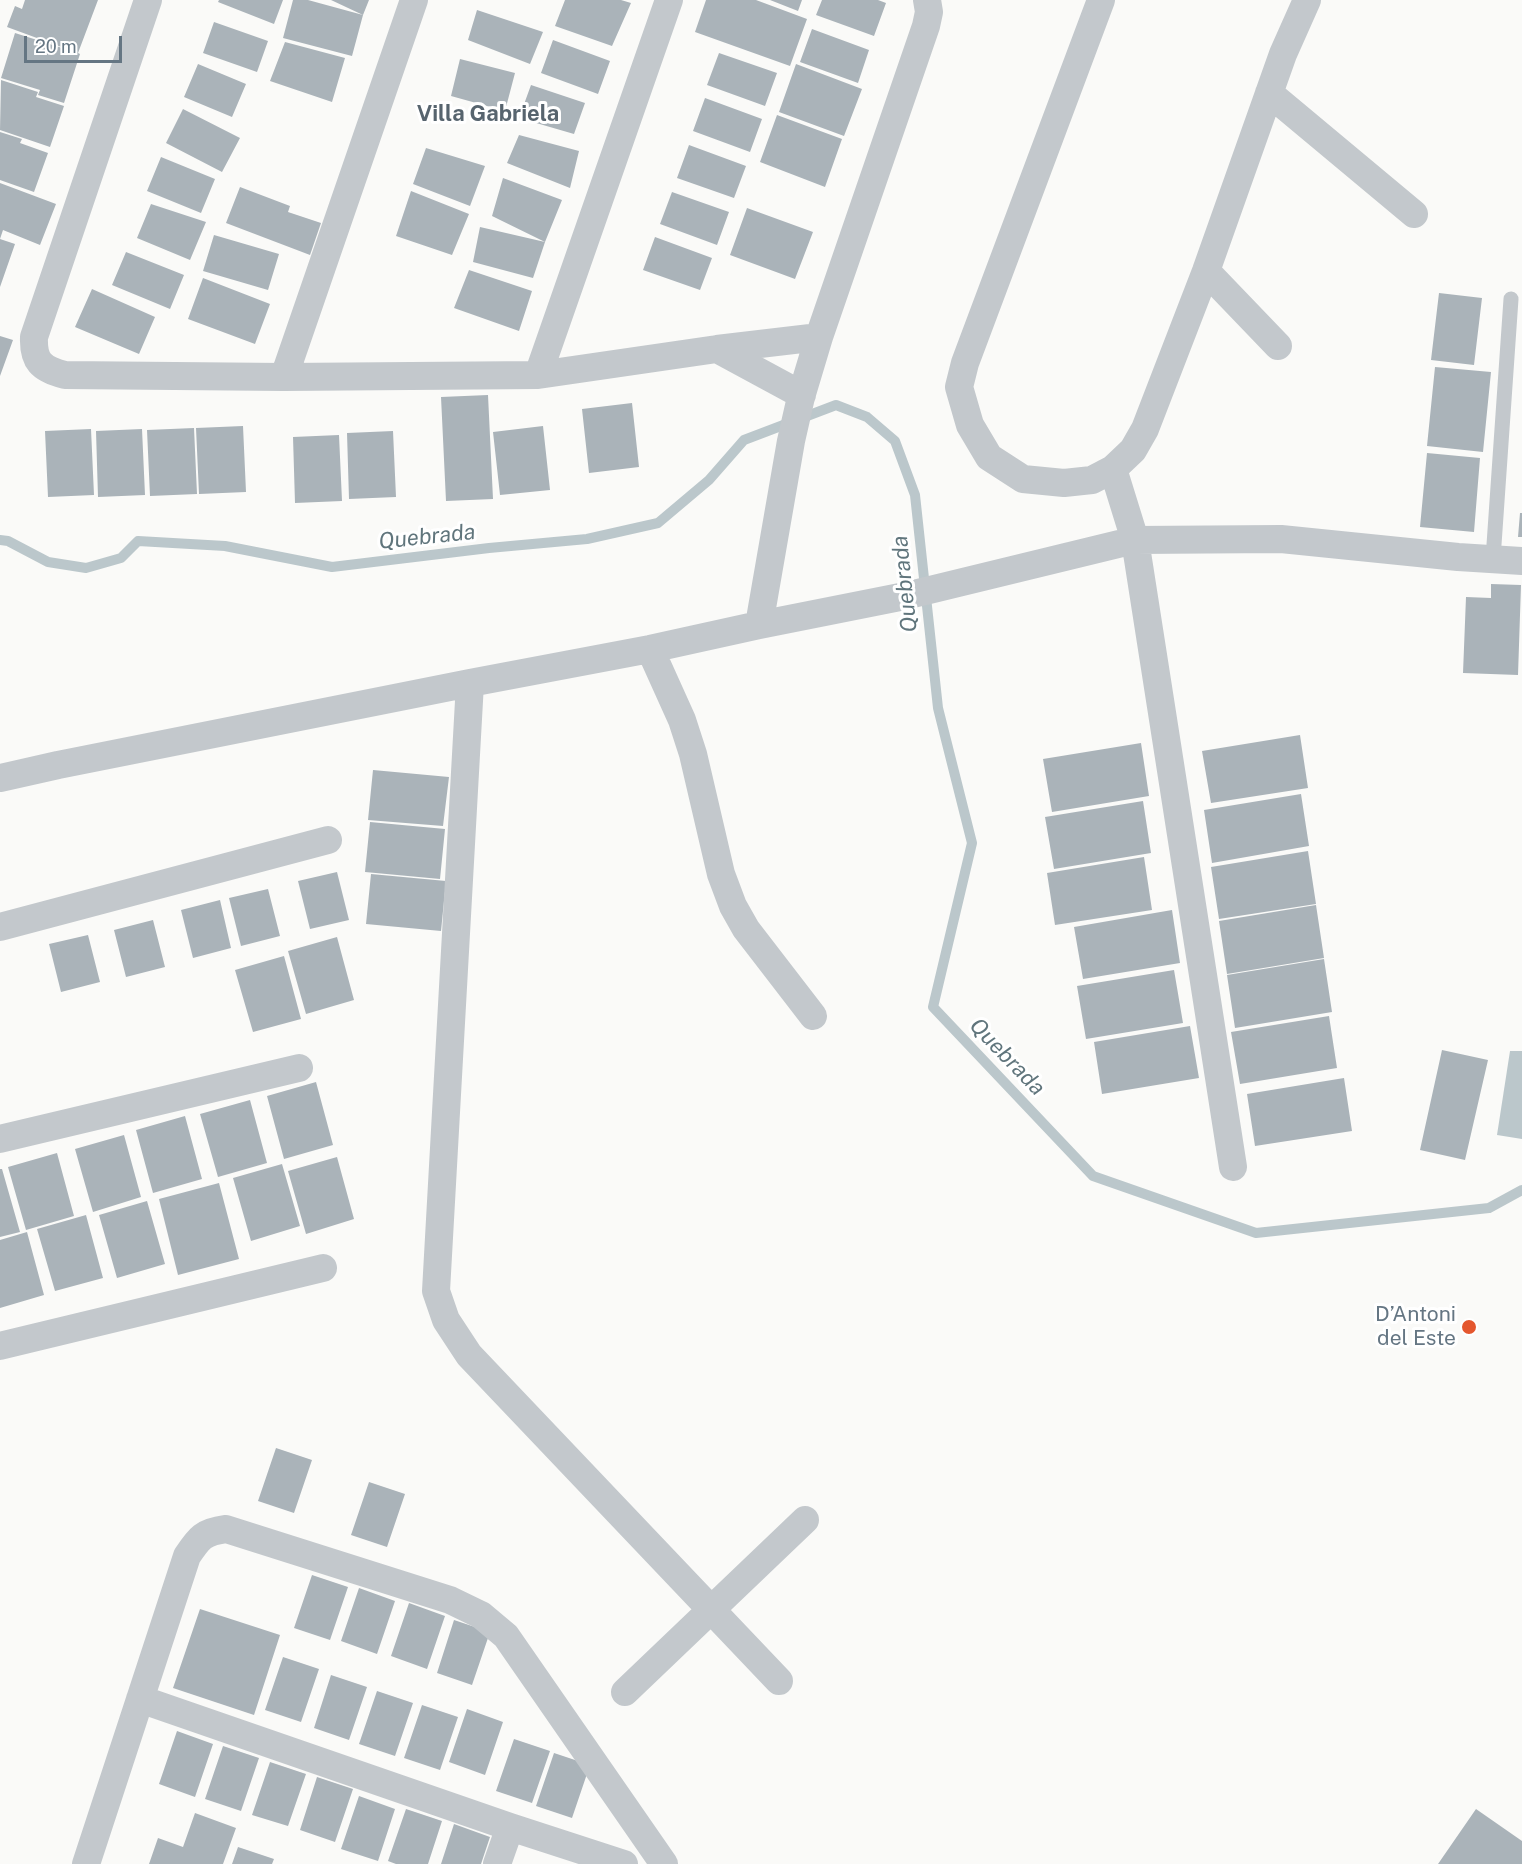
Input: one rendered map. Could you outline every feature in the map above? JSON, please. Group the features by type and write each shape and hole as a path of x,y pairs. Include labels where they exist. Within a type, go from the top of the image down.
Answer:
{"street":[{"path":"148,0 34,337 34,351 39,363 52,372 65,375 284,377 538,375 819,337"},
{"path":"284,377 414,0"},
{"path":"538,375 669,0"},
{"path":"759,625 801,396 819,337 926,26 927,0"},
{"path":"1101,0 965,363 959,387 970,425 988,457 1023,478 1064,483 1092,480 1113,469 1133,450 1145,429 1206,271 1283,54 1307,0"},
{"path":"1269,93 1414,214"},
{"path":"1206,271 1278,346"},
{"path":"717,349 801,396"},
{"path":"1113,469 1135,540 1233,1167"},
{"path":"0,778 905,596 1135,540 1281,539 1522,561"},
{"path":"650,649 682,720 693,754 721,874 733,906 746,929 813,1016"},
{"path":"470,682 436,1291 446,1320 469,1355 779,1682"},
{"path":"0,927 328,840"},
{"path":"0,1139 299,1068"},
{"path":"0,1346 323,1268"},
{"path":"625,1692 805,1520"},
{"path":"86,1864 187,1556 198,1540 211,1531 226,1529 450,1600 481,1615 506,1636 664,1864"},
{"path":"140,1699 624,1864"},
{"path":"497,1864 510,1827"}],"lane":[{"path":"1493,559 1510,298"}],"shaded area":[{"path":"1510,1051 1522,1051 1522,1139 1497,1135"}],"building":[{"path":"25,0 98,0 78,53 80,54 64,103 38,95 40,90 1,78 15,33 75,52 7,27 15,6 22,9"},
{"path":"219,0 283,0 274,24 218,2"},
{"path":"293,0 308,0 363,15 352,56 283,38"},
{"path":"331,0 369,0 363,15"},
{"path":"565,0 621,0 631,3 612,46 555,26"},
{"path":"706,0 756,0 807,19 790,66 695,32"},
{"path":"770,0 802,0 798,11"},
{"path":"822,0 878,0 886,3 874,36 816,15"},
{"path":"477,10 543,32 530,64 468,40"},
{"path":"214,22 268,41 257,72 203,53"},
{"path":"812,29 869,50 858,83 800,62"},
{"path":"553,40 610,61 598,94 541,73"},
{"path":"285,42 345,58 332,102 270,81"},
{"path":"719,53 777,73 765,106 707,85"},
{"path":"460,59 515,73 505,111 451,96"},
{"path":"198,64 246,84 232,117 184,97"},
{"path":"796,64 862,89 844,136 779,112"},
{"path":"1,80 38,92 36,97 64,106 50,147 0,130"},
{"path":"531,85 585,103 574,134 519,118"},
{"path":"705,98 762,119 750,152 693,131"},
{"path":"183,109 240,138 222,172 166,143"},
{"path":"777,115 842,139 825,187 760,162"},
{"path":"0,132 22,139 20,143 48,153 34,192 0,180"},
{"path":"519,135 579,151 570,188 507,163"},
{"path":"689,145 746,166 734,198 677,178"},
{"path":"426,148 485,166 470,206 413,184"},
{"path":"161,157 215,179 201,213 147,191"},
{"path":"503,178 562,200 545,242 492,216"},
{"path":"0,183 56,204 40,245 3,230 0,239"},
{"path":"240,187 290,206 288,212 321,223 310,255 226,223"},
{"path":"411,191 469,214 452,255 396,236"},
{"path":"672,192 729,212 717,245 660,224"},
{"path":"151,204 206,222 190,260 137,238"},
{"path":"747,208 813,232 795,279 730,255"},
{"path":"480,227 545,242 533,278 473,262"},
{"path":"214,235 279,254 268,290 203,271"},
{"path":"655,237 712,258 700,290 643,270"},
{"path":"0,239 15,244 0,287"},
{"path":"126,252 184,275 170,309 112,285"},
{"path":"469,270 532,291 519,331 454,308"},
{"path":"203,278 270,304 255,344 188,319"},
{"path":"92,289 155,317 139,354 75,327"},
{"path":"1439,293 1482,298 1474,365 1431,360"},
{"path":"0,336 13,340 0,376"},
{"path":"1435,367 1491,372 1483,452 1427,446"},
{"path":"488,395 493,499 446,501 441,397"},
{"path":"632,403 639,467 589,473 582,409"},
{"path":"243,426 246,492 199,494 196,428"},
{"path":"543,426 550,490 500,495 493,432"},
{"path":"194,428 197,494 150,496 147,430"},
{"path":"91,429 94,495 48,497 45,431"},
{"path":"142,429 145,495 98,497 96,431"},
{"path":"393,431 396,497 349,499 347,433"},
{"path":"339,435 342,501 295,503 293,437"},
{"path":"1427,453 1480,458 1474,532 1420,527"},
{"path":"1520,513 1522,513 1522,537 1518,537"},
{"path":"1491,584 1521,585 1518,675 1463,673 1466,597 1491,598"},
{"path":"1300,735 1308,788 1211,803 1202,751"},
{"path":"1141,743 1149,796 1052,812 1043,759"},
{"path":"373,770 449,777 443,826 368,820"},
{"path":"1301,794 1309,846 1212,863 1204,810"},
{"path":"1143,801 1151,853 1054,869 1045,817"},
{"path":"370,822 445,829 440,879 365,872"},
{"path":"1308,851 1316,904 1219,919 1211,867"},
{"path":"1144,857 1152,910 1055,925 1047,873"},
{"path":"337,872 349,920 310,929 298,881"},
{"path":"371,874 446,881 441,931 366,924"},
{"path":"268,889 280,936 241,946 229,898"},
{"path":"220,900 231,948 193,958 181,910"},
{"path":"1316,905 1324,958 1227,974 1219,921"},
{"path":"1172,910 1180,963 1083,979 1074,927"},
{"path":"153,920 165,967 126,977 114,930"},
{"path":"88,935 100,982 61,992 49,944"},
{"path":"337,937 354,1000 306,1014 288,951"},
{"path":"284,956 301,1019 253,1032 235,970"},
{"path":"1324,959 1332,1012 1235,1028 1227,975"},
{"path":"1174,970 1183,1023 1086,1039 1077,986"},
{"path":"1329,1016 1337,1068 1240,1084 1231,1032"},
{"path":"1190,1026 1199,1078 1102,1094 1094,1042"},
{"path":"1442,1050 1488,1060 1465,1160 1420,1150"},
{"path":"1344,1078 1352,1131 1255,1146 1247,1094"},
{"path":"316,1082 333,1145 284,1159 267,1096"},
{"path":"250,1100 267,1163 218,1177 200,1114"},
{"path":"185,1116 202,1179 153,1193 136,1130"},
{"path":"124,1135 141,1197 93,1212 75,1149"},
{"path":"57,1153 74,1216 26,1230 8,1167"},
{"path":"337,1157 354,1219 306,1234 288,1171"},
{"path":"282,1164 300,1226 251,1241 233,1178"},
{"path":"0,1169 2,1169 20,1232 0,1237"},
{"path":"219,1183 239,1259 178,1275 159,1199"},
{"path":"147,1201 165,1264 117,1278 99,1215"},
{"path":"86,1215 103,1278 55,1291 37,1229"},
{"path":"27,1232 44,1295 0,1308 0,1240"},
{"path":"276,1448 312,1460 294,1513 258,1501"},
{"path":"369,1482 405,1494 387,1547 351,1535"},
{"path":"312,1575 348,1587 330,1640 294,1628"},
{"path":"359,1588 395,1601 377,1654 341,1641"},
{"path":"409,1603 445,1616 427,1669 391,1656"},
{"path":"200,1609 280,1635 254,1715 173,1688"},
{"path":"454,1620 490,1632 472,1685 437,1673"},
{"path":"283,1657 319,1669 301,1722 265,1710"},
{"path":"331,1675 367,1687 349,1740 314,1728"},
{"path":"377,1691 413,1703 395,1756 359,1744"},
{"path":"422,1705 458,1717 440,1770 404,1758"},
{"path":"467,1709 503,1722 485,1775 449,1762"},
{"path":"177,1731 213,1744 195,1797 159,1784"},
{"path":"514,1739 550,1751 532,1803 496,1791"},
{"path":"223,1746 259,1758 241,1811 205,1799"},
{"path":"554,1753 590,1765 572,1818 536,1806"},
{"path":"270,1762 306,1774 288,1826 252,1815"},
{"path":"317,1777 353,1789 335,1842 300,1830"},
{"path":"359,1796 395,1809 378,1861 341,1849"},
{"path":"406,1809 442,1821 428,1864 396,1864 388,1861"},
{"path":"1476,1809 1522,1841 1522,1864 1438,1864"},
{"path":"195,1813 236,1828 223,1864 149,1864 158,1838 183,1847"},
{"path":"454,1824 490,1837 481,1864 441,1864"},
{"path":"238,1847 274,1859 272,1864 232,1864"}],"waterway":[{"name":"Quebrada","path":"0,540 8,541 48,562 86,568 121,558 138,541 225,546 332,567 587,539 658,523 709,480 744,440 836,405 867,417 895,441 915,495 938,708 972,843 933,1007 1093,1176 1256,1233 1489,1208 1522,1190"}],"place":[{"name":"D’Antoni del Este","path":"1469,1327"}],"district":[{"name":"Villa Gabriela","path":"488,114"}]}
